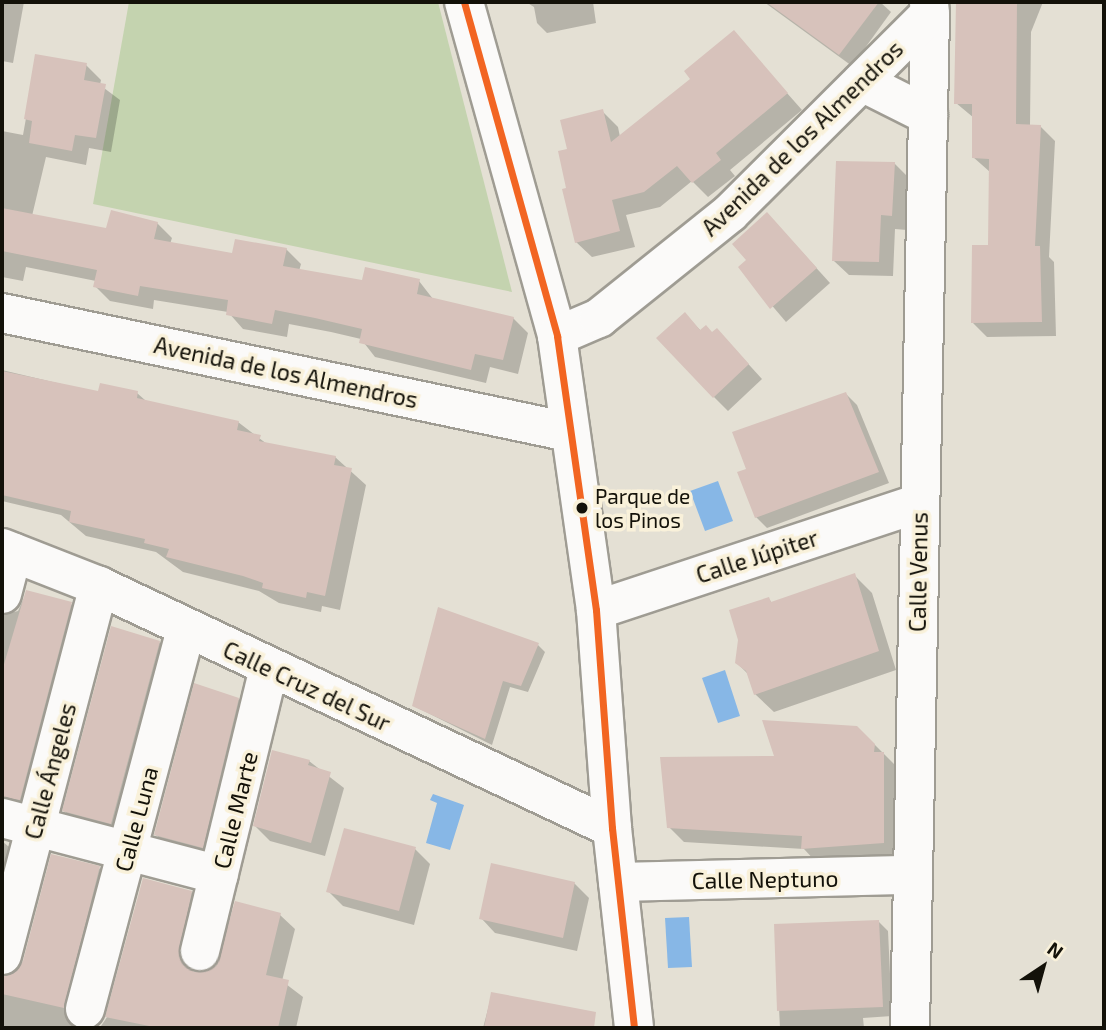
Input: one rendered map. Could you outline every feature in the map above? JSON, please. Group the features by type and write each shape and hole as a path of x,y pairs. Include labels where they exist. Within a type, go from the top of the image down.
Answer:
{"street":[{"path":"464,2 557,336 596,610 612,828 634,1028"},
{"name":"Avenida de los Almendros","path":"557,336 599,318 730,213 862,82 929,8"},
{"name":"Calle Venus","path":"910,1028 929,8"},
{"path":"862,82 928,115"},
{"name":"Avenida de los Almendros","path":"2,313 569,432"},
{"name":"Calle Júpiter","path":"596,610 919,503"},
{"path":"2,594 7,550"},
{"name":"Calle Cruz del Sur","path":"7,550 99,586 270,669 612,828"},
{"name":"Calle Ángeles","path":"2,955 19,823 99,586"},
{"name":"Calle Luna","path":"85,1009 186,629"},
{"name":"Calle Marte","path":"200,951 270,669"},
{"path":"19,823 219,874"},
{"name":"Calle Neptuno","path":"618,882 912,875"}],"green space":[{"path":"129,2 438,2 512,292 93,204"}],"water":[{"path":"718,481 733,521 705,531 690,491"},
{"path":"725,670 740,716 718,723 702,678"},
{"path":"433,794 464,805 450,850 426,843 437,803 430,800"},
{"path":"689,917 692,967 668,968 665,918"}],"building":[{"path":"766,2 879,2 839,55"},
{"path":"956,2 1017,2 1016,124 1041,125 1035,246 1040,246 1042,322 971,323 972,245 988,245 989,159 972,158 972,104 954,104"},
{"path":"734,30 788,93 716,153 721,160 692,183 677,166 644,192 612,200 620,231 575,243 562,189 566,188 558,151 567,149 560,120 603,109 611,142 690,79 684,71"},
{"path":"35,54 87,63 84,80 106,84 96,138 75,135 72,151 29,143 32,121 24,119"},
{"path":"836,161 895,162 892,216 881,215 879,262 832,261"},
{"path":"2,208 106,228 111,210 158,222 154,239 232,253 235,239 287,248 283,266 362,280 365,267 420,279 417,294 514,317 503,360 475,354 471,370 359,343 362,329 315,318 275,310 272,324 226,315 228,300 140,286 138,296 93,287 97,270 2,251"},
{"path":"767,212 817,268 770,309 738,267 746,260 732,244"},
{"path":"685,312 700,330 706,325 712,332 717,328 749,364 713,398 656,338"},
{"path":"2,371 98,391 100,383 138,391 137,398 239,421 237,430 261,435 259,441 336,456 334,465 352,468 325,596 307,592 306,598 262,588 263,583 243,576 166,557 169,549 144,543 145,539 69,522 71,511 2,495"},
{"path":"846,392 879,472 755,518 737,472 746,469 732,432"},
{"path":"855,573 879,651 754,695 746,671 735,663 738,640 729,610 769,597 771,602"},
{"path":"26,590 72,602 20,800 2,797 2,671"},
{"path":"438,607 539,643 521,686 503,681 485,739 412,706"},
{"path":"111,626 160,641 111,824 62,811"},
{"path":"194,683 239,698 203,848 154,835"},
{"path":"762,720 857,726 875,744 874,752 884,752 884,843 801,849 802,836 667,828 660,757 774,756"},
{"path":"272,750 310,760 308,765 331,772 311,843 253,826"},
{"path":"344,828 416,847 399,911 326,892"},
{"path":"51,854 100,866 64,1008 2,994 2,976 17,971 23,961"},
{"path":"491,863 575,882 563,938 479,919"},
{"path":"143,878 192,891 179,956 194,972 216,966 235,901 281,913 266,975 289,980 278,1028 159,1028 105,1017"},
{"path":"879,920 883,1007 777,1011 774,924"},
{"path":"491,992 596,1012 594,1028 484,1028"}],"transit line":[{"path":"464,2 557,336 596,610 612,828 634,1028"}],"place":[{"name":"Parque de los Pinos","path":"582,508"}]}
